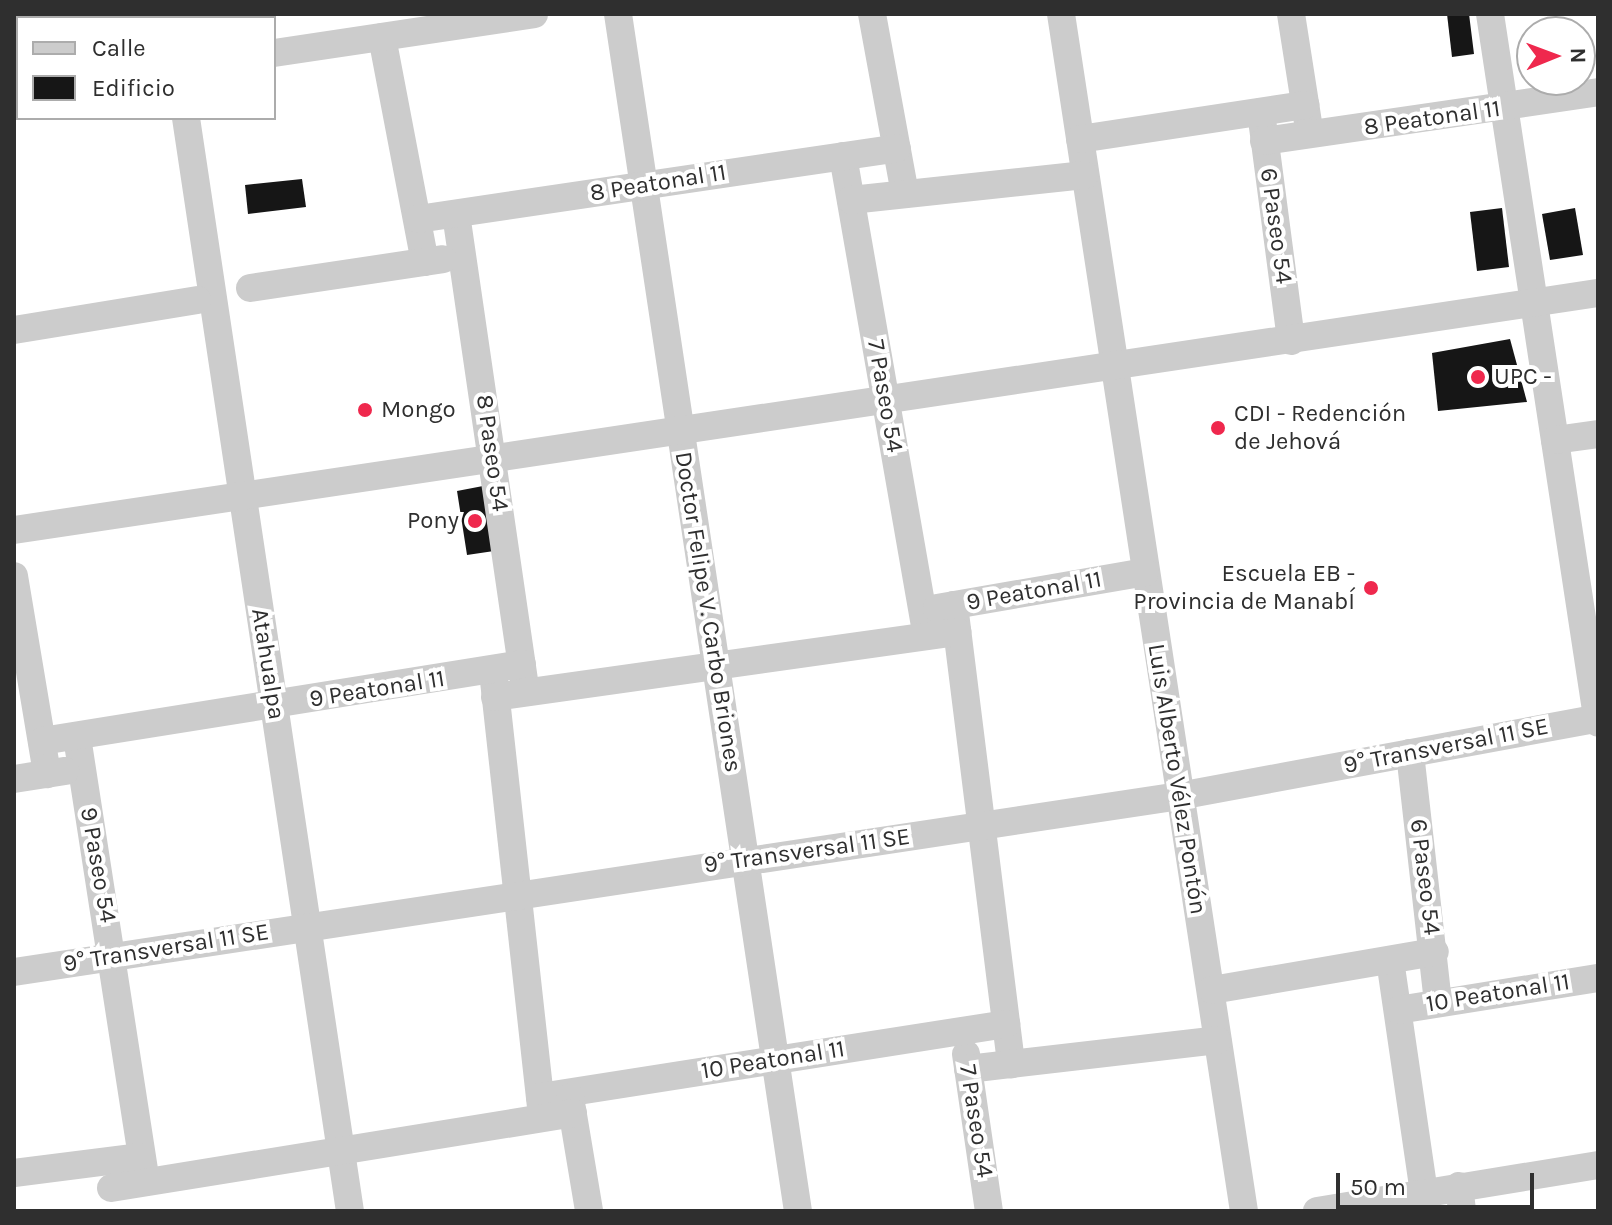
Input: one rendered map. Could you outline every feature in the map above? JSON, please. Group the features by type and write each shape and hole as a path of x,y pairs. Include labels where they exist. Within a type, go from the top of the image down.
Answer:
{"street":[{"path":"276,53 534,14"},
{"name":"Doctor Felipe V. Carbo Briones","path":"618,14 798,1211"},
{"path":"872,14 905,194"},
{"name":"Luis Alberto Vélez Pontón","path":"1061,14 1244,1211"},
{"path":"1291,14 1310,135"},
{"path":"1490,14 1598,720"},
{"path":"382,37 425,262"},
{"name":"8 Peatonal 11","path":"1264,141 1505,109 1598,92"},
{"path":"1080,139 1305,105"},
{"name":"6 Paseo 54","path":"1261,112 1291,341"},
{"name":"Atahualpa","path":"186,120 350,1211"},
{"name":"8 Peatonal 11","path":"418,219 897,148"},
{"name":"7 Paseo 54","path":"843,156 925,623"},
{"path":"851,200 1085,175"},
{"name":"8 Paseo 54","path":"456,214 465,256 524,678"},
{"path":"250,288 465,256"},
{"path":"14,530 681,433 1598,293"},
{"path":"14,330 198,300"},
{"path":"1555,440 1598,434"},
{"name":"9 Peatonal 11","path":"42,741 274,705 494,684 524,678 716,667 955,618 1145,572"},
{"path":"14,576 47,774"},
{"name":"7 Paseo 54","path":"955,618 1011,1064"},
{"path":"494,684 541,1107"},
{"name":"9° Transversal 11 SE","path":"14,972 1179,796 1598,720"},
{"name":"9 Paseo 54","path":"77,737 144,1170"},
{"name":"6 Paseo 54","path":"1410,753 1435,952 1438,1002"},
{"path":"14,779 81,769"},
{"name":"10 Peatonal 11","path":"1212,990 1435,952"},
{"name":"6 Paseo 54","path":"1390,960 1424,1192"},
{"name":"10 Peatonal 11","path":"1398,1010 1598,978"},
{"name":"10 Peatonal 11","path":"14,1173 111,1187 144,1170 341,1155 541,1107 775,1059 1006,1024"},
{"name":"7 Paseo 54","path":"962,1030 989,1211"},
{"path":"968,1069 1217,1040"},
{"path":"571,1103 589,1211"},
{"path":"1317,1211 1424,1192 1460,1199 1598,1165"}],"building":[{"path":"1447,14 1469,14 1474,54 1452,57"},
{"path":"302,179 306,207 248,214 245,185"},
{"path":"1502,208 1509,267 1477,271 1470,212"},
{"path":"1575,208 1583,255 1550,260 1542,214"},
{"name":"UPC -","path":"1510,339 1527,402 1438,411 1432,353"},
{"name":"Mongo","path":"370,401 373,417 360,419 357,403"},
{"name":"Pony","path":"483,486 494,551 467,555 457,491"}],"place":[{"name":"UPC -","path":"1478,377"},
{"name":"Mongo","path":"365,410"},
{"name":"CDI - Redención de Jehová","path":"1218,428"},
{"name":"Pony","path":"475,521"},
{"name":"Escuela EB - Provincia de ManabÍ","path":"1371,588"}]}
